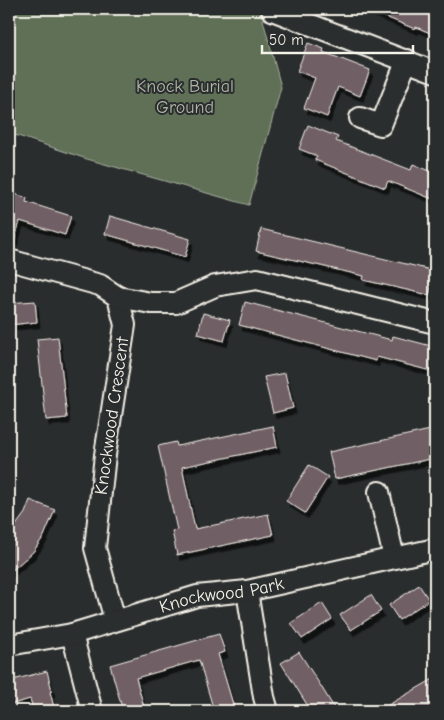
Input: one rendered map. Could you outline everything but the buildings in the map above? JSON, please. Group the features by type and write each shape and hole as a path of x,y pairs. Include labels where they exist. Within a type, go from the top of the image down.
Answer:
{"street":[{"path":"272,10 435,72"},
{"path":"360,118 381,125 407,60"},
{"path":"9,260 100,285 118,297 151,303 176,303 215,286 258,279 435,323"},
{"name":"Knockwood Crescent","path":"115,620 95,548 105,455 125,325 118,297"},
{"path":"379,492 394,558"},
{"name":"Knockwood Park","path":"9,645 72,634 197,596 247,591 435,549"},
{"path":"247,591 264,697 268,711"},
{"path":"72,634 92,711"}],"green space":[{"name":"Knock Burial Ground","path":"9,9 267,9 263,20 281,87 249,205 87,159 9,133"}]}
